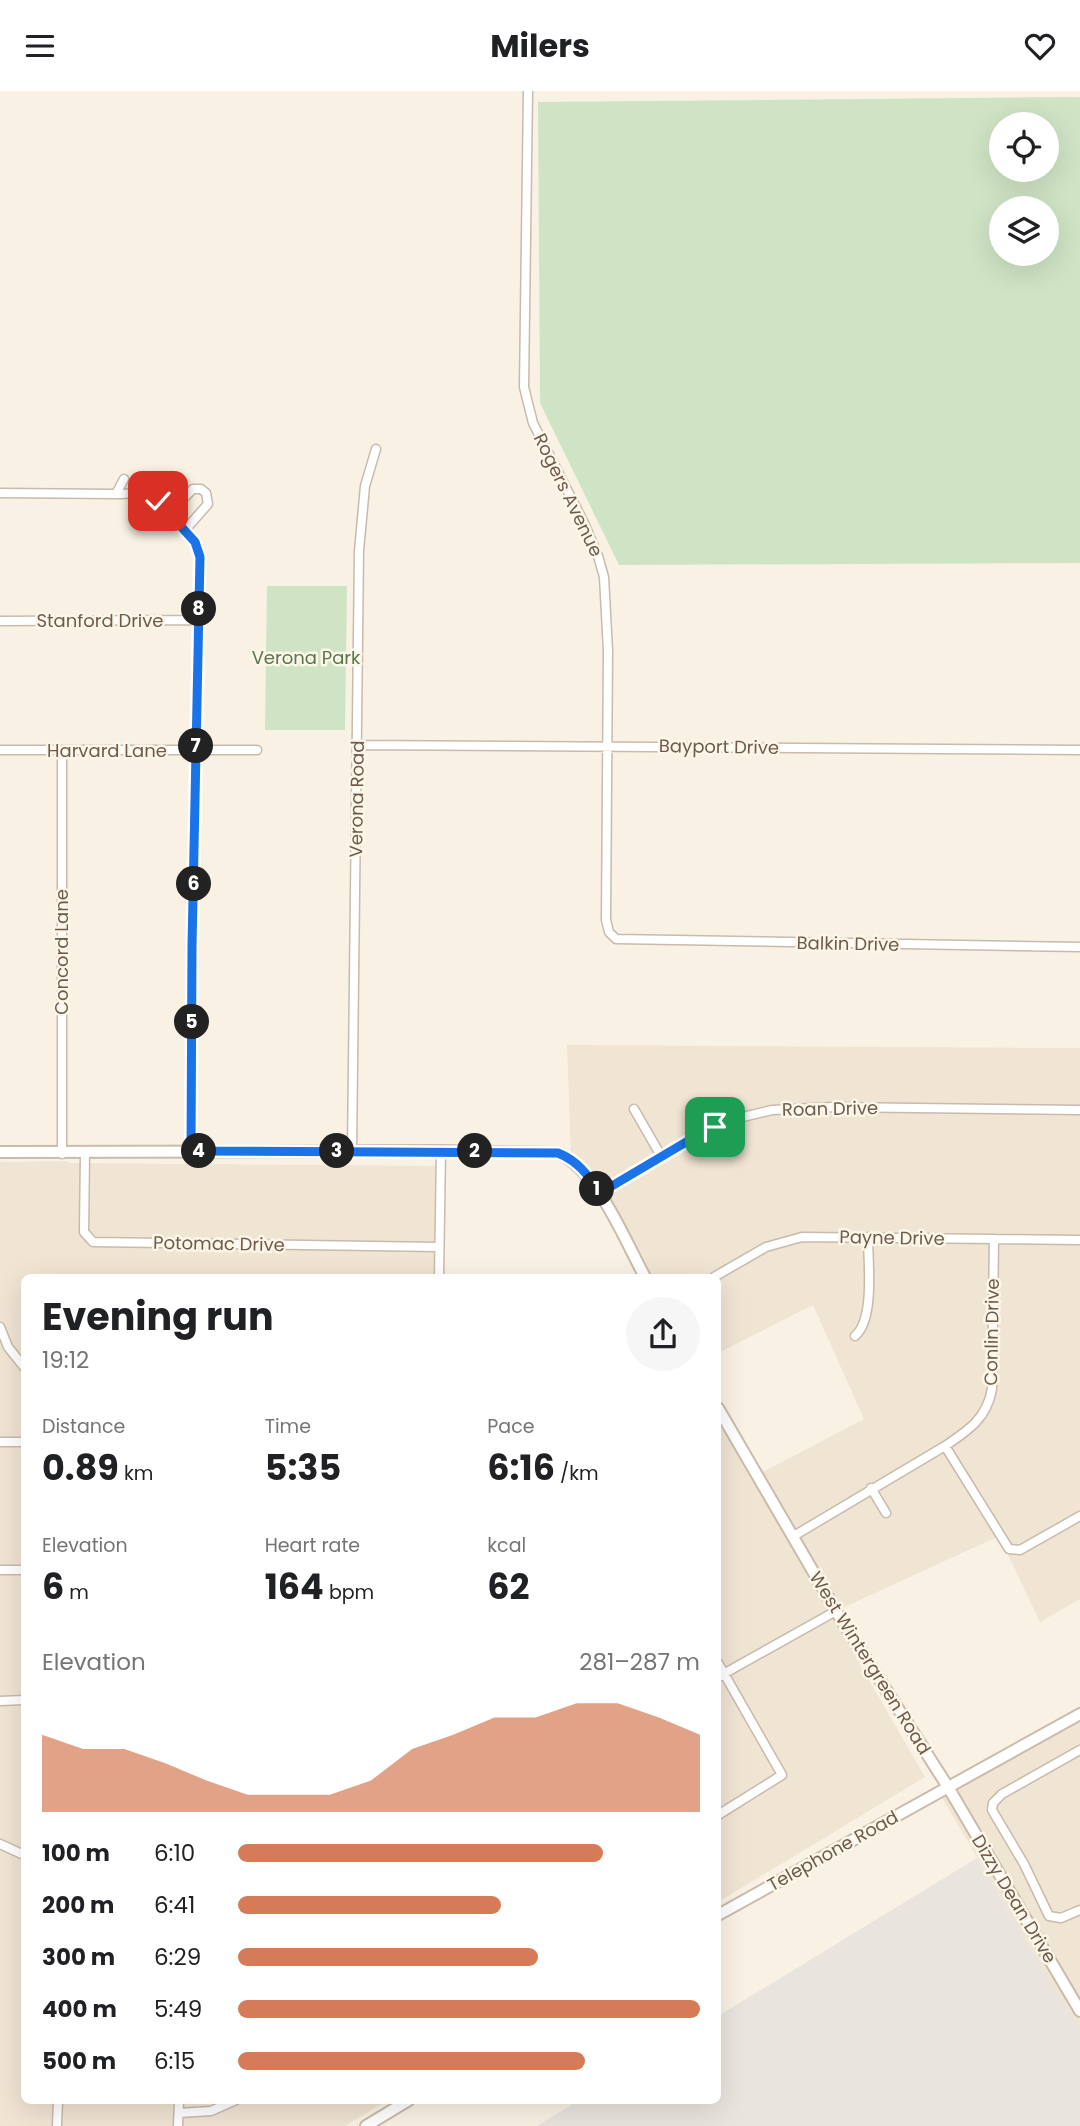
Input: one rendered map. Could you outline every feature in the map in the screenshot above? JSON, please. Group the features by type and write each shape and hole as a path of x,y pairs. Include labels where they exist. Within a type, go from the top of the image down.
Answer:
{"street":[{"name":"Rogers Avenue","path":"528,91 524,387 533,423 584,523 604,577 608,651 606,920 609,932 616,939"},
{"name":"Verona Road","path":"352,1151 359,551 365,486 376,449"},
{"path":"116,494 124,479"},
{"path":"169,513 193,489 201,489 206,493 208,504 185,530"},
{"path":"0,493 142,494 151,497 185,530 195,542 200,557 191,1151"},
{"name":"Stanford Drive","path":"0,621 199,620"},
{"name":"Bayport Drive","path":"358,745 1080,750"},
{"name":"Harvard Lane","path":"0,750 257,750"},
{"name":"Concord Lane","path":"62,751 62,1154"},
{"name":"Balkin Drive","path":"616,939 1080,947"},
{"name":"Roan Drive","path":"600,1193 703,1132 743,1117 772,1110 833,1107 1080,1110"},
{"path":"634,1109 661,1156"},
{"path":"439,1274 441,1151"},
{"path":"0,1152 558,1153 571,1158 600,1193 643,1274"},
{"name":"Potomac Drive","path":"85,1153 84,1232 93,1242 439,1247"},
{"path":"855,1336 862,1330 867,1317 869,1237"},
{"name":"Payne Drive","path":"719,1274 766,1247 792,1239 869,1237 1080,1240"},
{"name":"Conlin Drive","path":"792,1537 945,1446 978,1421 990,1401 992,1389 994,1239"},
{"path":"0,1327 8,1347 21,1363"},
{"name":"West Wintergreen Road","path":"721,1413 836,1611 948,1787"},
{"path":"0,1442 21,1442"},
{"path":"945,1446 1009,1549 1020,1550 1080,1516"},
{"path":"871,1488 886,1513"},
{"path":"0,1570 21,1570"},
{"path":"721,1813 782,1775 721,1676 836,1611"},
{"path":"0,1701 21,1700"},
{"path":"948,1787 1080,1714"},
{"path":"1080,1750 1002,1794 993,1803 992,1810 1024,1864 1049,1916 1061,1918 1080,1910"},
{"name":"Telephone Road","path":"721,1913 948,1787"},
{"name":"Dizzy Dean Drive","path":"948,1787 1080,2011"},
{"path":"0,1844 21,1854"},
{"path":"57,2126 58,2104"},
{"path":"178,2126 179,2104"},
{"path":"179,2113 211,2111 227,2104"},
{"path":"366,2126 402,2104"}],"shaded area":[{"path":"567,1045 1080,1048 1080,1599 1040,1622 999,1536 836,1611 761,1473 864,1419 813,1305 721,1351 721,1274 643,1274 600,1193 571,1158"},
{"path":"0,1162 438,1166 437,1274 21,1274 21,2104 381,2104 345,2126 0,2126"},
{"path":"721,1424 925,1777 721,1900"},
{"path":"1080,1719 1080,2032 941,1796"},
{"path":"977,1858 1080,2031 1080,2126 537,2126 573,2104 721,2104 721,2014"}],"green space":[{"path":"1080,97 1080,563 619,565 540,403 538,102"},
{"name":"Verona Park","path":"267,586 347,586 345,730 265,730"}],"route":[{"path":"158,501 195,542 200,557 192,946 191,1151 558,1153 571,1158 600,1193 715,1127"}]}
